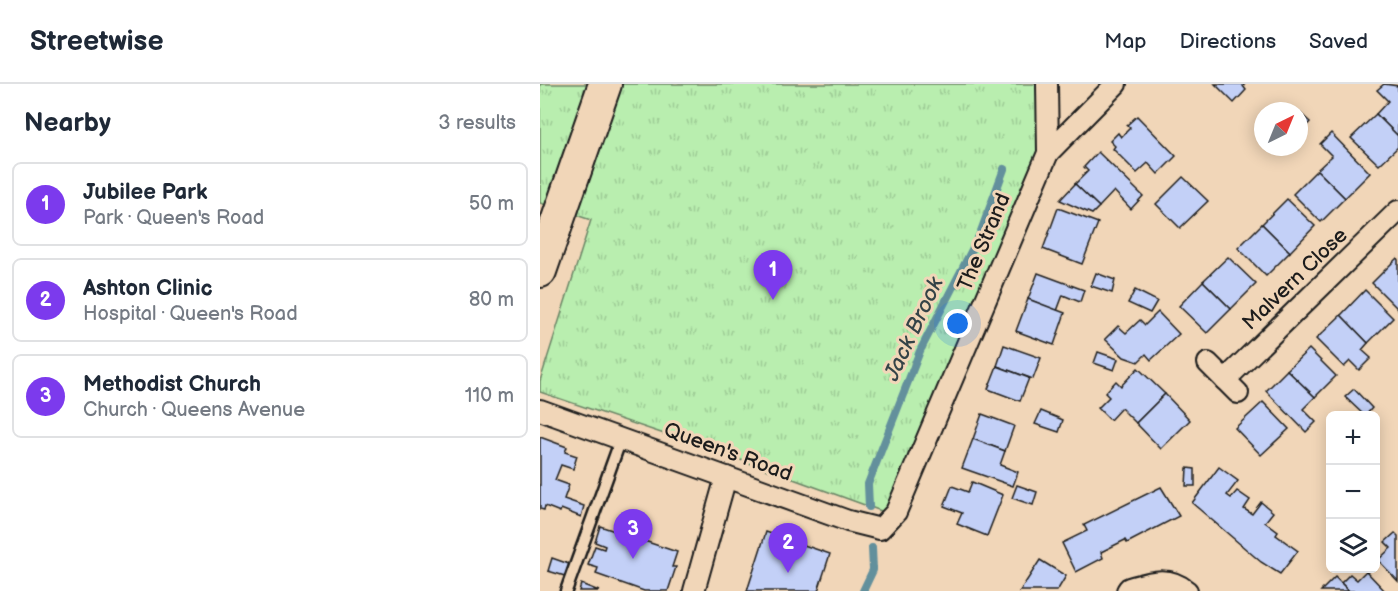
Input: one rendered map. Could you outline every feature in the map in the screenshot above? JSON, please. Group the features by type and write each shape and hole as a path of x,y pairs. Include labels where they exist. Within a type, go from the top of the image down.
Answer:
{"main road":[{"path":"540,270 605,84"}],"street":[{"name":"The Strand","path":"896,512 1048,153 1047,84"},
{"path":"1048,153 1116,84"},
{"name":"Malvern Close","path":"1208,363 1232,387 1398,211"},
{"name":"Queen's Road","path":"540,410 848,521 880,529 896,512"},
{"path":"694,591 726,477"},
{"path":"1127,591 1129,588 1157,580 1179,584 1187,591"}],"lane":[{"path":"566,591 621,439"}],"green space":[{"path":"540,84 1039,84 1042,161 884,512 738,459 540,392 540,381 591,220 540,203"}],"building":[{"path":"1215,84 1245,84 1243,86 1246,90 1234,103"},
{"path":"1384,84 1398,86 1398,136 1376,114 1388,101 1377,90"},
{"path":"1376,114 1398,136 1398,147 1379,165 1351,138"},
{"path":"1137,116 1176,156 1158,174 1148,163 1137,173 1113,149 1115,146 1110,141 1118,133 1121,137 1130,128 1127,125"},
{"path":"1331,133 1370,173 1345,198 1317,170 1332,156 1320,144"},
{"path":"1098,152 1143,196 1131,209 1114,191 1099,207 1075,184 1088,171 1084,167"},
{"path":"1317,170 1345,198 1321,222 1293,194"},
{"path":"1183,177 1208,201 1180,228 1156,204"},
{"path":"1075,184 1099,207 1092,214 1060,200"},
{"path":"1287,199 1315,226 1290,252 1262,224"},
{"path":"1058,208 1098,223 1082,264 1043,249"},
{"path":"1262,224 1290,252 1266,276 1238,248"},
{"path":"1228,257 1256,284 1231,309 1203,281"},
{"path":"1397,258 1398,260 1398,309 1372,283"},
{"path":"1038,273 1084,290 1080,302 1063,295 1057,311 1028,299"},
{"path":"1096,273 1115,280 1112,293 1091,286"},
{"path":"1203,281 1231,309 1207,333 1179,306"},
{"path":"1135,290 1157,301 1150,313 1128,303"},
{"path":"1365,290 1393,318 1368,343 1341,315"},
{"path":"1028,299 1065,313 1054,345 1016,331"},
{"path":"1158,312 1179,334 1151,360 1146,354 1138,362 1124,357 1105,339 1118,326 1126,333 1140,320 1145,325"},
{"path":"1341,315 1368,343 1362,350 1371,358 1359,370 1350,361 1344,367 1316,339"},
{"path":"1004,345 1041,358 1033,379 997,366"},
{"path":"1309,349 1336,376 1315,397 1287,370"},
{"path":"1098,352 1118,359 1114,370 1094,363"},
{"path":"997,366 1029,378 1020,401 988,389"},
{"path":"1138,368 1165,394 1136,423 1121,408 1110,420 1098,408 1109,397 1105,393 1116,381 1121,386"},
{"path":"1287,370 1315,397 1303,409 1316,422 1306,432 1266,391"},
{"path":"1354,389 1372,408 1369,411 1360,411 1345,397"},
{"path":"1165,394 1190,420 1161,449 1136,423"},
{"path":"1263,402 1289,429 1261,455 1235,428"},
{"path":"1041,411 1063,420 1059,432 1035,424"},
{"path":"982,414 1014,426 1005,451 973,439"},
{"path":"540,437 567,447 565,452 577,456 573,469 561,465 555,480 569,485 564,499 584,506 581,517 561,509 560,512 545,506 544,510 540,509"},
{"path":"973,439 1005,451 1000,465 1018,472 1013,486 962,468"},
{"path":"1219,467 1238,481 1227,495 1231,498 1237,491 1250,500 1244,509 1252,514 1261,502 1273,512 1265,522 1278,532 1276,535 1298,551 1280,574 1261,562 1192,503"},
{"path":"1187,468 1195,469 1195,486 1186,486"},
{"path":"972,482 1003,495 987,536 957,524 962,513 944,506 952,486 968,492"},
{"path":"1017,485 1037,492 1033,505 1012,498"},
{"path":"1161,487 1179,516 1127,543 1125,540 1101,552 1103,558 1076,572 1062,543 1087,531 1084,525"},
{"path":"600,526 677,552 672,567 676,567 668,591 644,591 596,574 598,568 588,565 595,546 604,549 605,546 595,542"},
{"path":"766,532 830,554 818,591 747,591"},
{"path":"1395,533 1398,536 1398,581 1380,562 1380,558 1391,548 1385,542"},
{"path":"552,558 569,564 565,576 548,571"},
{"path":"1040,560 1066,576 1057,591 1020,591"},
{"path":"1364,573 1368,573 1385,591 1349,591 1341,583 1350,574 1357,580"},
{"path":"1335,577 1349,591 1321,591"},
{"path":"581,584 599,591 579,591"}],"waterway":[{"name":"Jack Brook","path":"869,507 868,484 920,351 980,234 1004,169"},
{"name":"Jack Brook","path":"863,591 873,570 872,548"}],"place":[{"name":"Jubilee Park","path":"773,300"},
{"name":"Methodist Church","path":"633,559"},
{"name":"Ashton Clinic","path":"788,573"}]}
